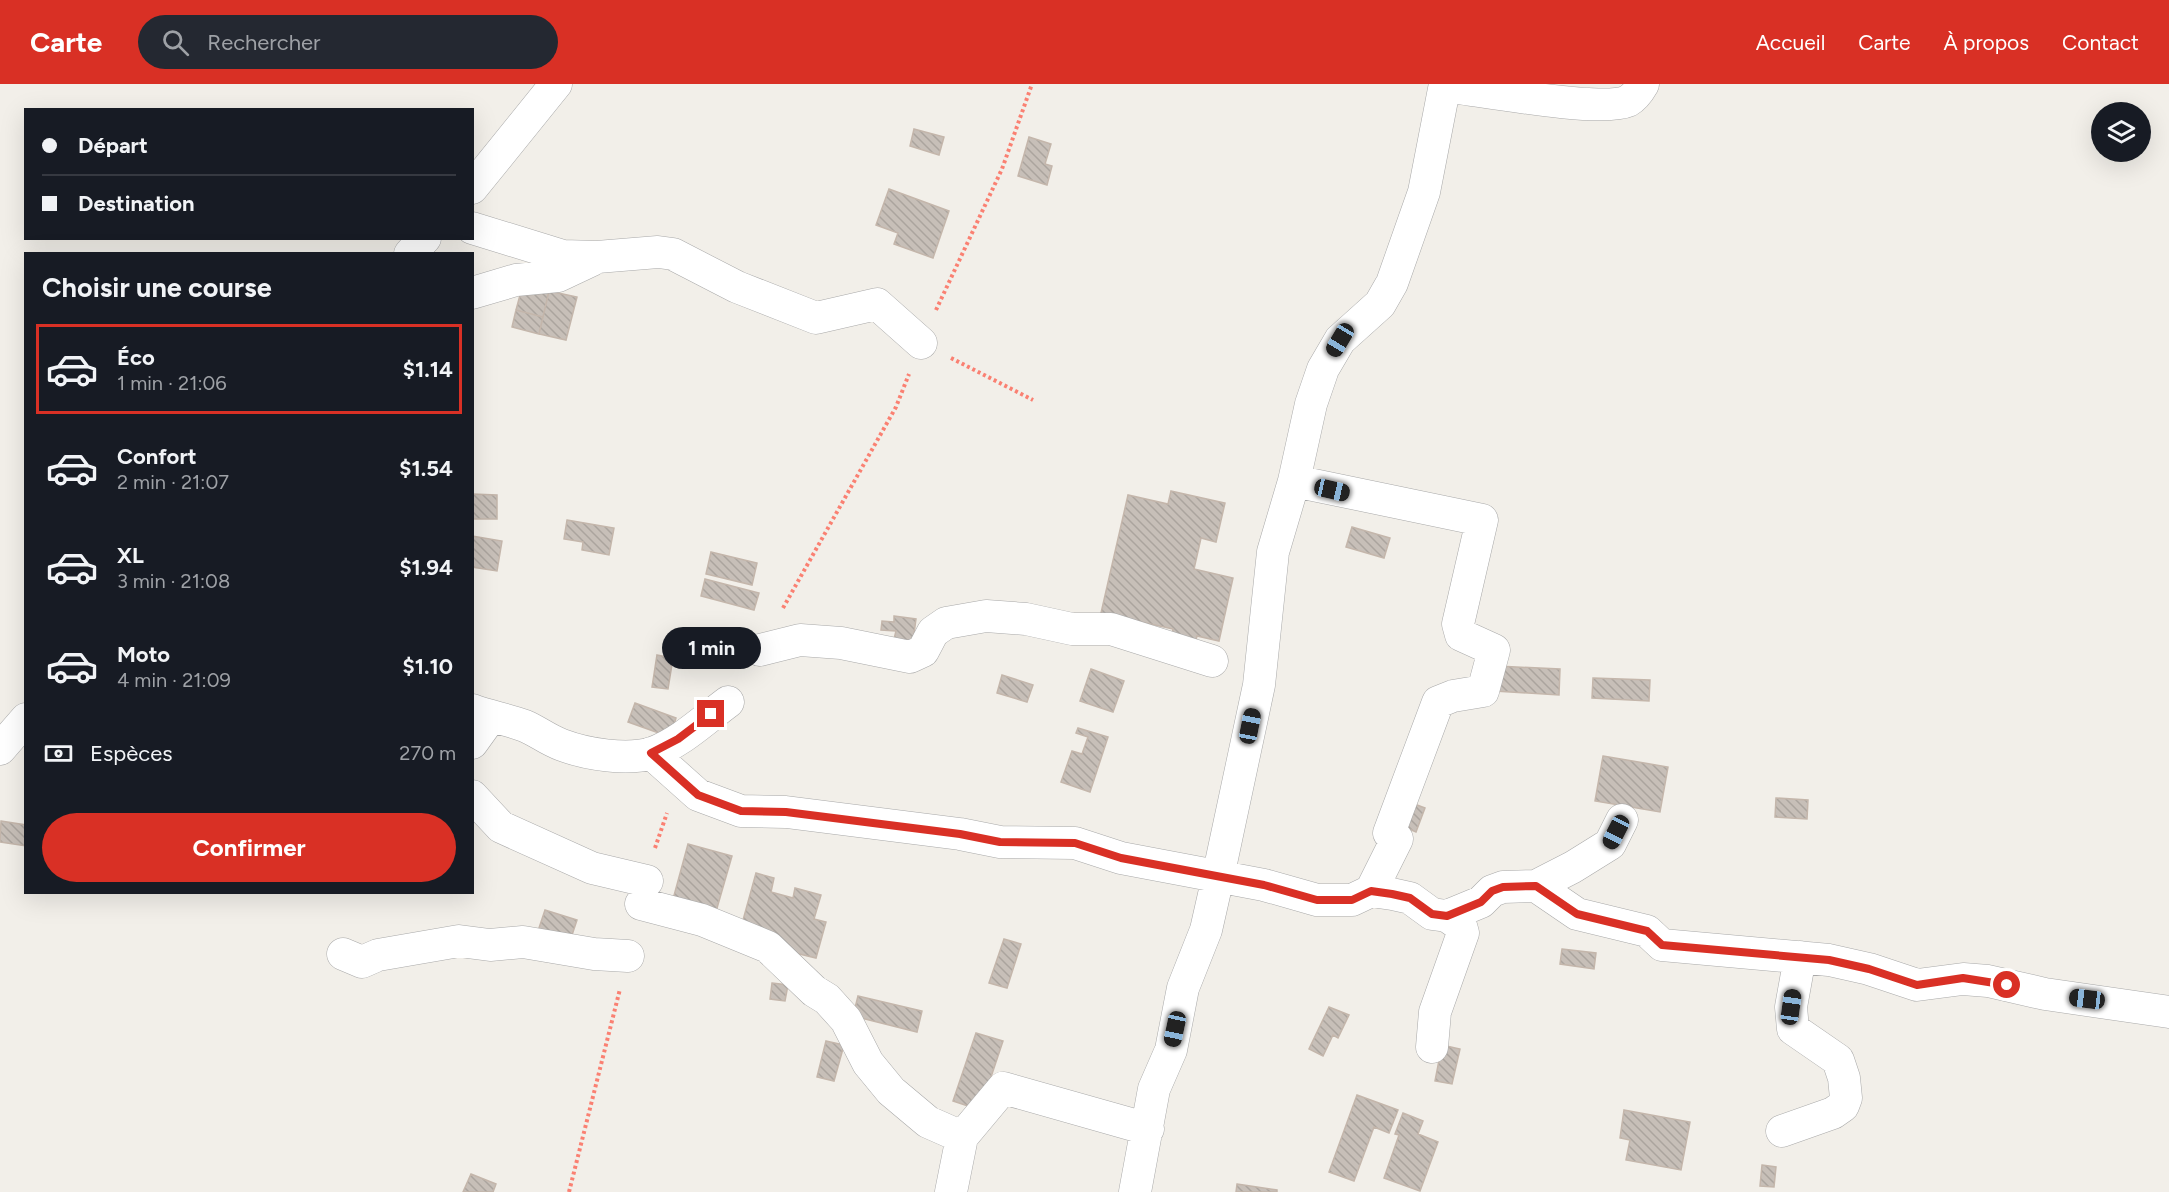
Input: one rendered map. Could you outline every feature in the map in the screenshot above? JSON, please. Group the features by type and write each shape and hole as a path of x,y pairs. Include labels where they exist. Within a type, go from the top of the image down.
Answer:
{"street":[{"path":"474,186 556,84"},
{"path":"1135,1192 1154,1089 1171,1050 1183,988 1206,930 1218,877 1259,685 1273,552 1294,481 1311,404 1323,369 1340,340 1380,304 1392,284 1424,192 1445,85 1519,97 1611,103 1627,101 1637,94 1642,84"},
{"path":"474,229 563,256 597,257 641,252 673,254 737,286 816,318 877,304 921,343"},
{"path":"412,252 423,240"},
{"path":"474,292 516,280 558,276 597,257"},
{"path":"1294,481 1482,520 1458,624 1461,635 1494,650 1483,691 1453,696 1438,702 1389,833 1397,839 1371,891"},
{"path":"760,650 800,640 841,643 910,657 923,651 933,632 946,623 986,616 1026,619 1072,629 1111,629 1212,661"},
{"path":"478,723 527,727 560,745 582,751 615,756 651,753 678,739 728,702"},
{"path":"0,749 24,721"},
{"path":"651,753 698,795 741,811 786,812 960,834 1000,842 1075,843 1131,861 1264,885 1317,900 1352,900 1371,891 1410,898 1432,914 1447,916 1461,926 1463,933 1435,1012 1432,1047"},
{"path":"474,798 501,827 702,921 768,947 813,991 827,999 846,1020 868,1063 891,1092 928,1122 962,1137"},
{"path":"1447,916 1481,902 1492,891 1503,887 1536,886 1610,844 1622,820"},
{"path":"1536,886 1577,914 1647,931 1662,945 1800,957 1869,969 1917,985 1963,978 1980,980 2045,994 2169,1012"},
{"path":"343,954 362,962 378,955 459,941 490,945 524,942 594,954 628,956"},
{"path":"1782,1131 1833,1113 1843,1106 1846,1098 1844,1078 1838,1060 1793,1029 1791,1007 1800,957"},
{"path":"951,1192 962,1137 1003,1088 1148,1129"}],"path":[{"path":"921,343 1033,399"}],"building":[{"path":"914,129 944,137 939,155 910,146"},
{"path":"1029,137 1051,144 1045,164 1052,166 1047,185 1018,176"},
{"path":"889,189 949,211 933,258 894,244 898,233 876,225"},
{"path":"523,284 549,291 543,317 516,310"},
{"path":"549,291 577,297 566,340 539,334"},
{"path":"516,310 543,317 539,334 512,327"},
{"path":"1171,491 1225,503 1216,542 1201,538 1194,569 1233,578 1219,641 1197,636 1195,644 1171,638 1173,629 1101,613 1128,495 1168,504"},
{"path":"474,494 497,495 497,519 474,519"},
{"path":"567,520 614,528 609,555 582,550 583,542 564,539"},
{"path":"1352,527 1390,538 1384,558 1346,547"},
{"path":"474,536 502,541 497,571 474,567"},
{"path":"711,552 757,563 752,585 706,574"},
{"path":"705,579 759,593 754,610 701,596"},
{"path":"894,616 916,619 913,641 894,639 896,631 881,630 882,621 894,622"},
{"path":"657,655 673,658 668,689 652,687"},
{"path":"1497,666 1560,669 1559,695 1495,691"},
{"path":"1091,669 1124,681 1113,712 1080,701"},
{"path":"1002,675 1033,685 1027,702 997,693"},
{"path":"1593,678 1650,680 1649,701 1592,698"},
{"path":"635,703 676,718 670,737 628,722"},
{"path":"1078,728 1108,737 1090,792 1061,782 1072,751 1082,754 1088,737 1076,733"},
{"path":"1603,756 1668,767 1660,812 1595,801"},
{"path":"1776,798 1808,800 1807,819 1775,817"},
{"path":"1409,802 1425,808 1416,832 1400,825"},
{"path":"1,821 24,825 24,846 0,842"},
{"path":"688,844 732,856 715,915 672,903"},
{"path":"756,873 774,878 771,892 793,898 795,888 821,895 814,919 826,922 816,958 783,950 740,931"},
{"path":"545,910 577,920 569,944 537,934"},
{"path":"1004,939 1021,944 1007,988 989,983"},
{"path":"1562,949 1596,953 1594,969 1560,964"},
{"path":"772,983 788,985 785,1001 770,999"},
{"path":"858,996 922,1011 917,1032 853,1016"},
{"path":"1329,1007 1349,1015 1338,1038 1333,1035 1323,1056 1309,1049"},
{"path":"976,1033 1003,1041 980,1110 953,1101"},
{"path":"826,1041 844,1045 834,1081 817,1077"},
{"path":"1442,1045 1460,1049 1452,1084 1435,1081"},
{"path":"1357,1095 1398,1110 1389,1133 1374,1127 1354,1181 1329,1172"},
{"path":"1624,1110 1690,1122 1681,1170 1626,1160 1630,1140 1620,1138"},
{"path":"1403,1113 1423,1121 1418,1134 1438,1142 1420,1191 1384,1178 1399,1135 1395,1134"},
{"path":"1762,1165 1776,1167 1774,1187 1760,1186"},
{"path":"471,1174 496,1184 493,1192 463,1192"},
{"path":"1237,1184 1277,1190 1277,1192 1236,1192"}],"route":[{"path":"711,714 678,739 651,753 698,795 717,804 741,811 786,812 914,830 960,834 1000,842 1075,843 1121,858 1264,885 1317,900 1352,900 1371,891 1392,894 1410,898 1432,914 1447,916 1464,911 1481,902 1492,891 1503,887 1536,886 1577,914 1647,931 1662,945 1829,960 1869,969 1917,985 1963,978 2007,985"}]}
